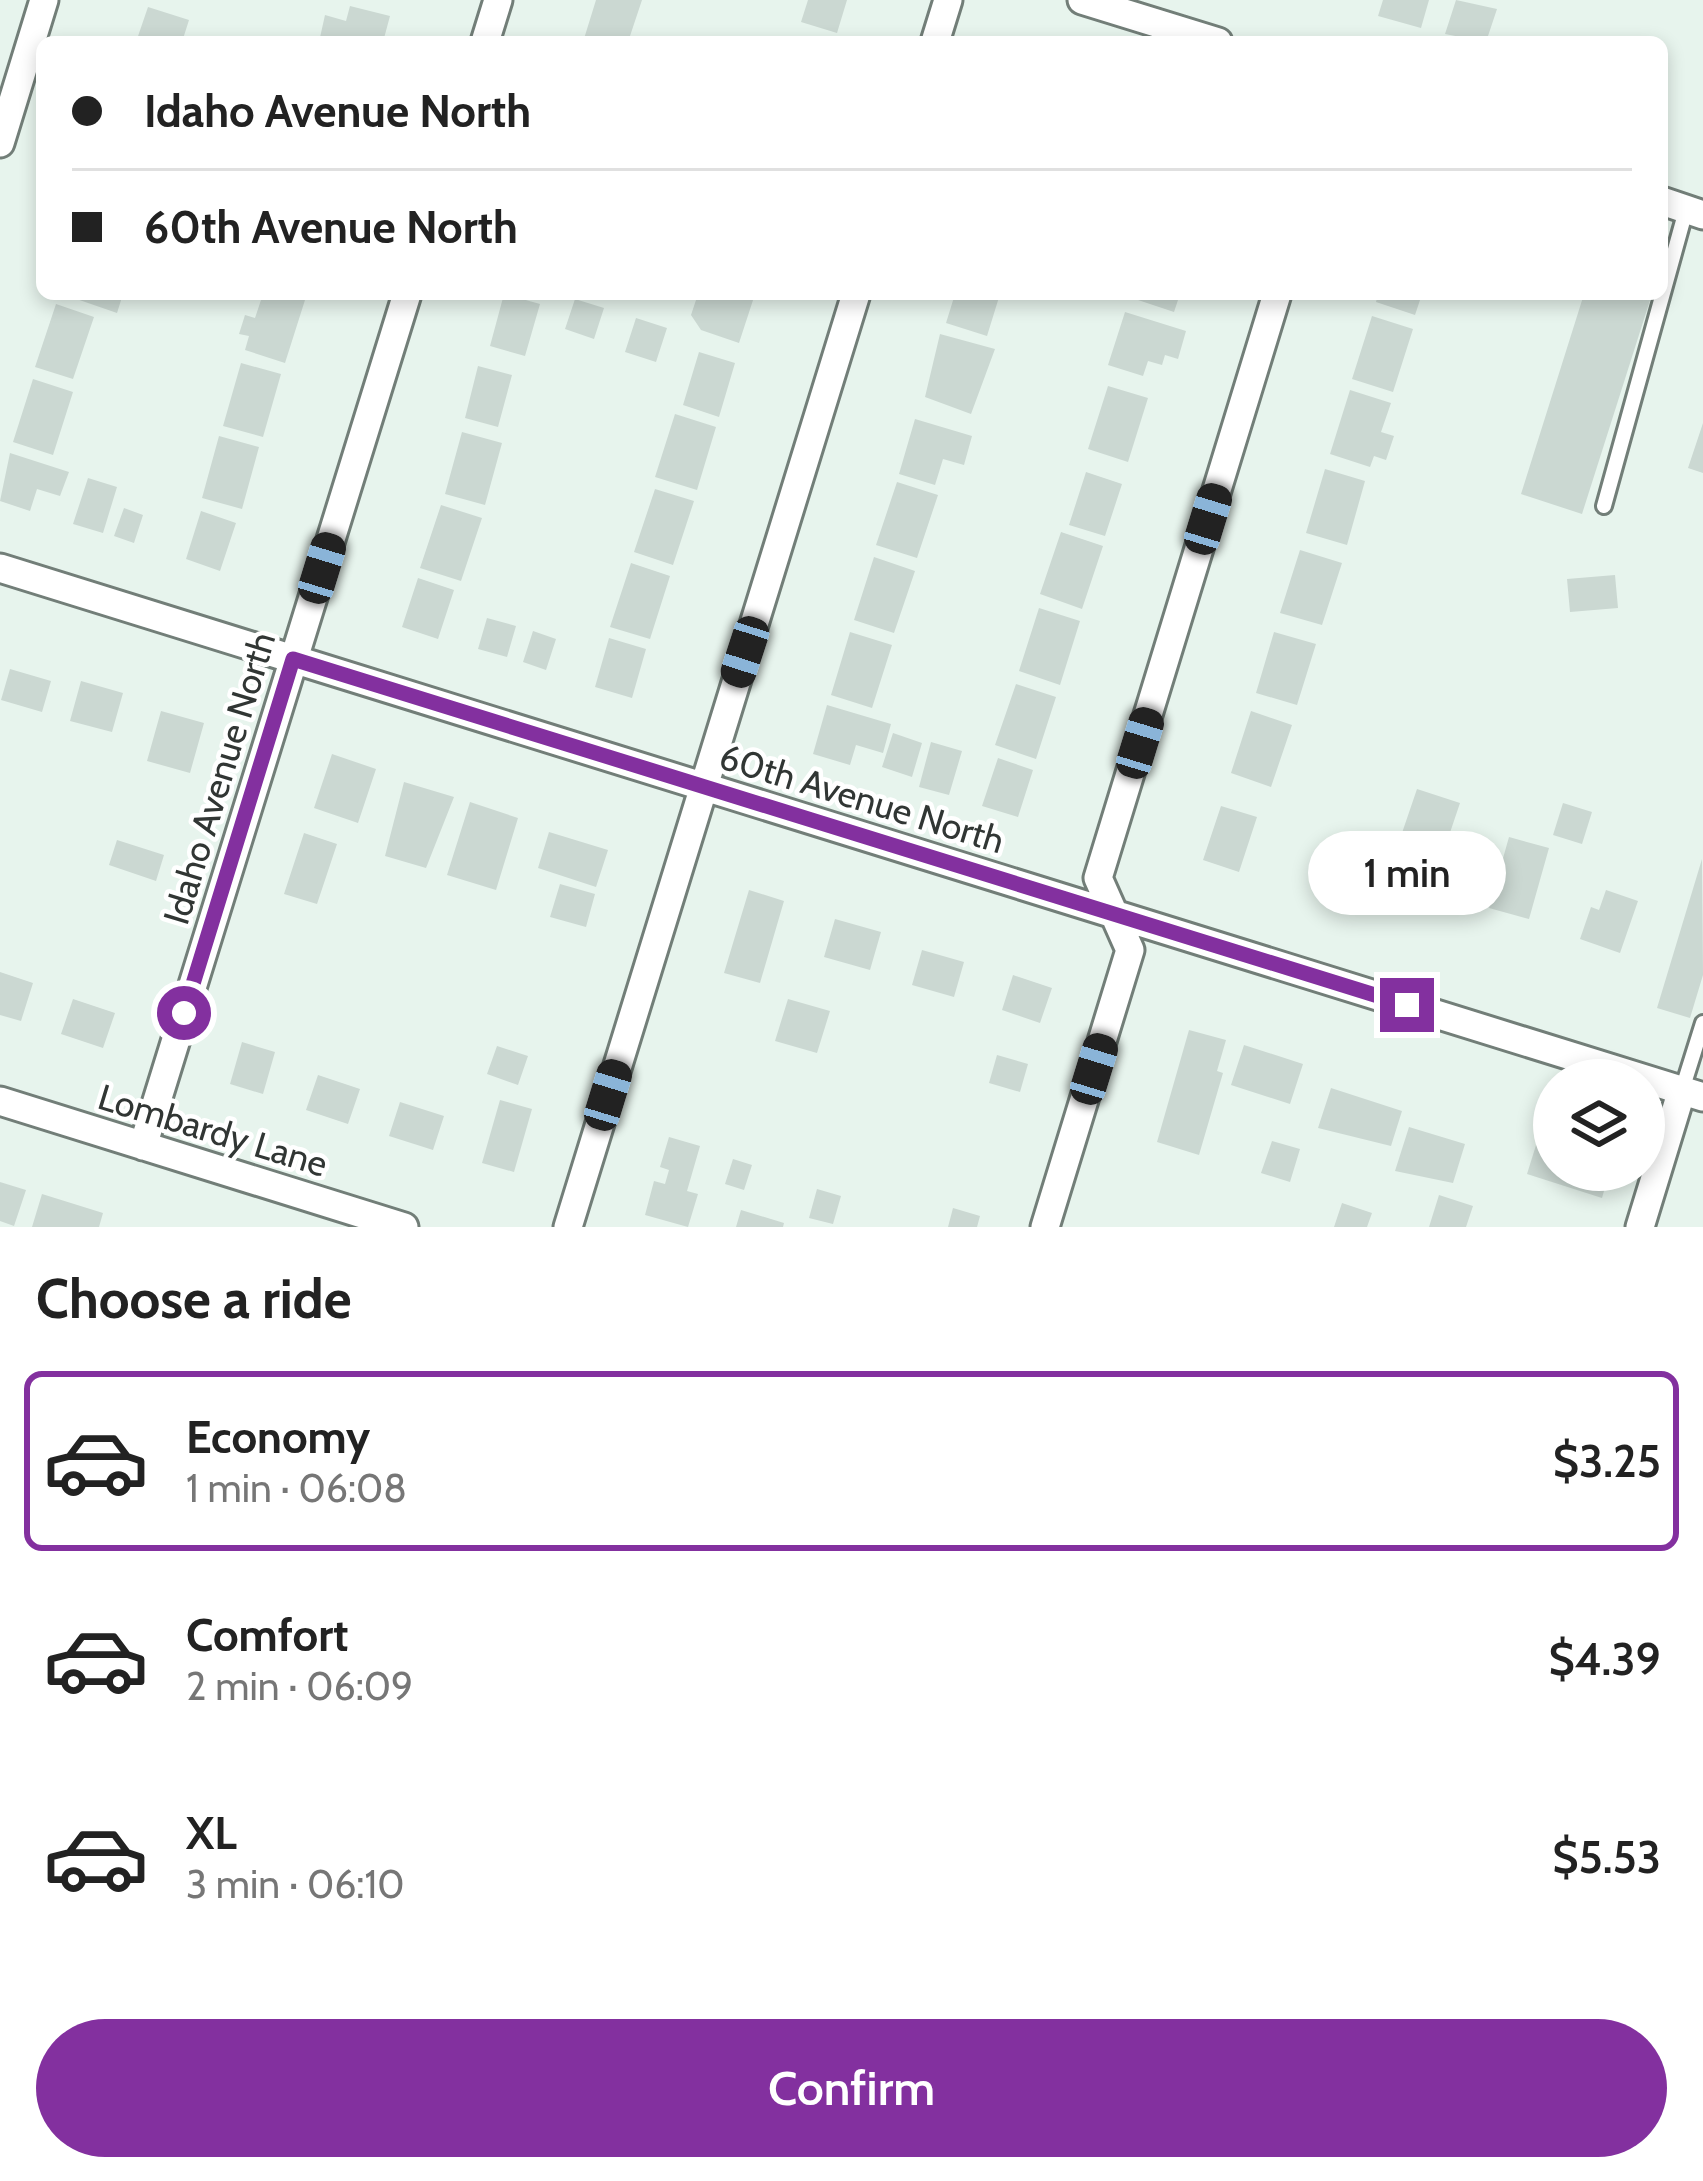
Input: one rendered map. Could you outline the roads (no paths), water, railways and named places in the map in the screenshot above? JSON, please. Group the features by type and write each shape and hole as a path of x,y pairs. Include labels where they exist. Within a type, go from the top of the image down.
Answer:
{"street":[{"path":"0,142 44,0"},
{"path":"487,36 498,0"},
{"path":"937,36 948,0"},
{"path":"1082,0 1199,36"},
{"name":"Idaho Avenue North","path":"143,1146 405,300"},
{"path":"568,1227 854,300"},
{"path":"1045,1227 1130,950 1098,878 1275,300"},
{"name":"60th Avenue North","path":"0,568 1692,1094"},
{"path":"1640,1227 1692,1094"},
{"name":"Lombardy Lane","path":"0,1102 404,1227"}],"lane":[{"path":"1668,268 1684,209"},
{"path":"1604,506 1659,300"},
{"path":"1692,1094 1703,1023"}]}
